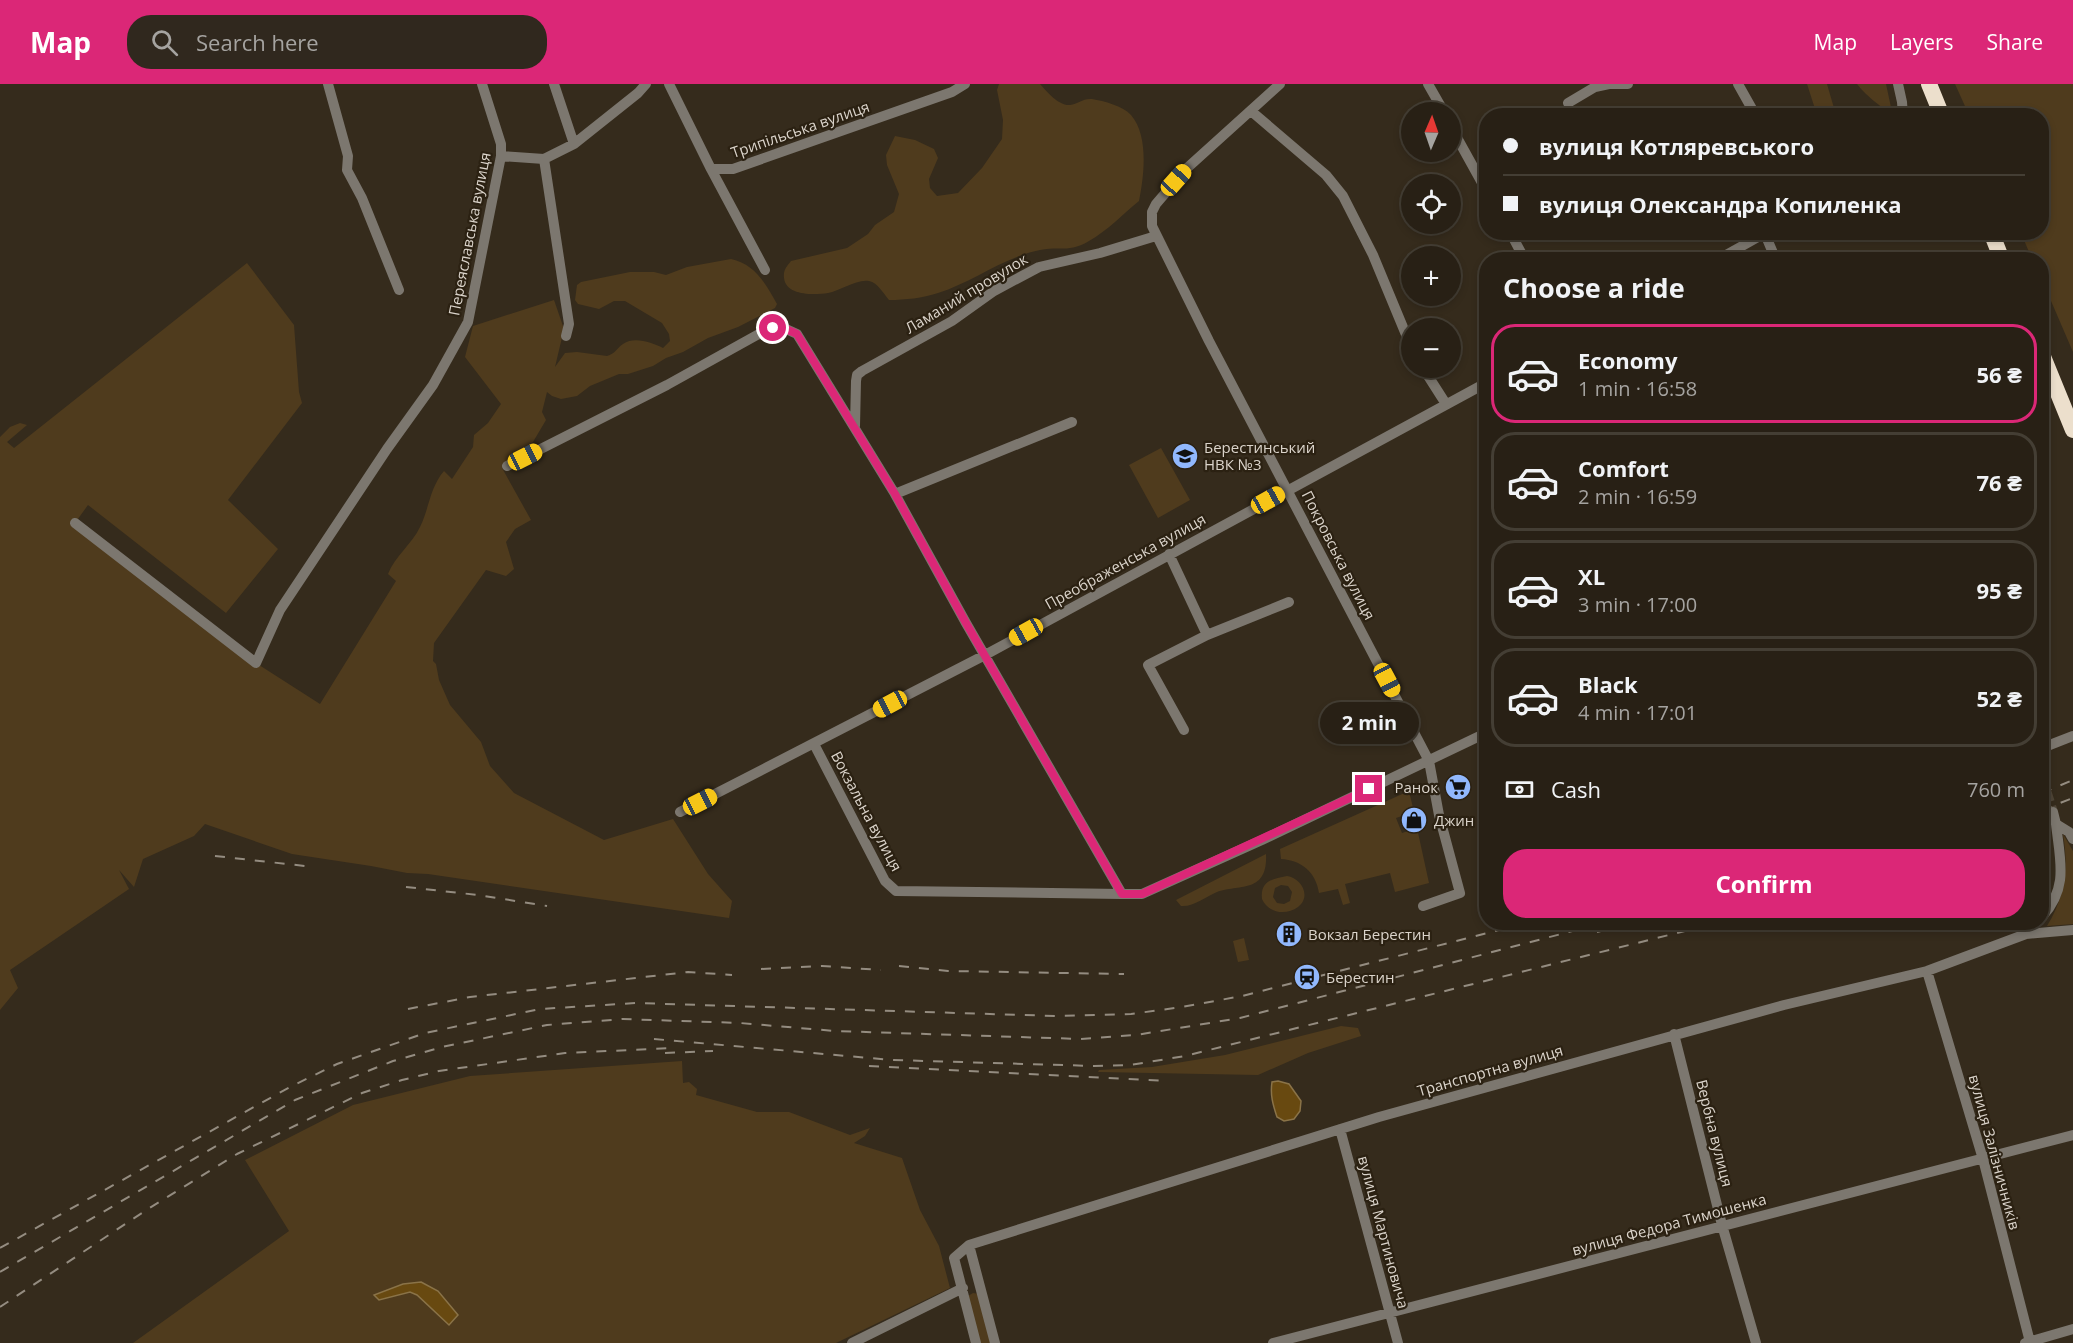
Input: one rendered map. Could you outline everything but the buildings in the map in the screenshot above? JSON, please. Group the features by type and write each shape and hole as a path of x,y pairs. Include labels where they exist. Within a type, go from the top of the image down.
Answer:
{"highway":[{"path":"1929,84 1939,108"},
{"path":"2049,371 2073,429"}],"street":[{"path":"328,84 348,156 347,170 362,198 399,290"},
{"name":"Переяславська вулиця","path":"75,523 256,663 280,610 387,449 433,386 468,322 501,156 501,144 482,84"},
{"path":"554,84 574,144"},
{"path":"501,156 544,159 574,144 646,84"},
{"path":"669,84 765,270"},
{"name":"Трипільська вулиця","path":"711,169 734,169 952,92 965,84"},
{"path":"1155,236 1151,219 1156,204 1186,169 1280,84"},
{"path":"1428,84 1438,102"},
{"path":"1568,103 1595,87 1628,84"},
{"path":"1738,84 1752,108"},
{"path":"1898,84 1902,108"},
{"path":"1251,111 1326,175 1343,196 1373,255 1401,322"},
{"path":"1461,145 1479,177"},
{"path":"544,159 569,324 566,336"},
{"name":"Ламаний провулок","path":"855,427 856,381 857,375 862,370 952,321 994,291 1039,267 1100,254 1155,236"},
{"name":"Покровська вулиця","path":"1155,236 1429,761 1439,816 1460,893 1423,906"},
{"path":"1732,252 1753,240"},
{"path":"507,466 667,385 757,335 773,328 786,329 797,334 895,494 1122,894 1142,894 1263,840 1479,736"},
{"path":"1429,378 1446,405"},
{"name":"Преображенська вулиця","path":"680,812 985,655 1479,387"},
{"path":"895,494 1072,422"},
{"path":"1170,554 1207,635"},
{"path":"1184,730 1148,665 1207,635 1289,602"},
{"path":"2049,745 2073,736"},
{"name":"Вокзальна вулиця","path":"814,744 885,880 896,891 1122,894"},
{"path":"2049,909 2059,892 2061,872 2053,812"},
{"path":"2056,824 2069,832 2073,839"},
{"name":"Транспортна вулиця","path":"963,1288 954,1258 969,1245 1340,1129 1674,1034 1927,971 2026,934 2030,930"},
{"path":"2026,934 2073,930"},
{"name":"вулиця Залізничників","path":"1927,971 1983,1159 2028,1342"},
{"name":"Вербна вулиця","path":"1674,1034 1722,1225 1756,1343"},
{"name":"вулиця Мартиновича","path":"1340,1129 1398,1343"},
{"name":"вулиця Федора Тимошенка","path":"1273,1343 2073,1136"},
{"path":"969,1245 995,1343"},
{"path":"852,1343 963,1288 976,1343"},
{"path":"2028,1342 2073,1329"}],"shaded area":[{"path":"999,84 1040,84 1054,98 1066,105 1092,99 1113,104 1128,112 1137,124 1143,145 1139,201 1096,237 1082,245 1027,253 964,283 932,295 889,300 878,286 869,281 822,294 802,293 786,284 784,275 791,261 847,248 894,212 899,194 887,165 886,155 895,136 915,140 934,149 938,158 929,179 930,188 937,196 958,193 982,168 1002,139 1003,120 997,90"},
{"path":"1807,84 1827,84 1834,108 1815,108"},
{"path":"1857,84 1886,84 1891,108 1884,108"},
{"path":"1955,84 2073,84 2073,352 2049,296 2049,252 2029,252 2024,240 2049,240 2049,108 1966,108"},
{"path":"731,259 747,265 759,276 777,304 775,308 653,366 628,374 619,374 590,386 577,396 561,399 547,392 542,412 546,420 533,442 502,468 531,520 515,529 506,542 514,569 506,576 486,570 434,643 433,661 450,705 481,742 490,766 514,793 604,840 673,819 708,874 732,901 729,918 428,874 407,873 292,854 205,824 194,836 143,859 134,887 119,870 129,889 10,970 18,988 0,1010 0,437 10,427 20,423 27,425 7,442 14,448 247,263 294,325 299,392 302,403 228,500 278,549 226,613 88,505 75,523 256,663 320,704 396,581 388,574 420,527 439,477 444,471 452,479 473,447 474,435 488,423 501,404 465,357 473,326 554,300 564,329 555,367 565,353 577,352 607,356 623,344 638,340 663,348 670,341 669,334 662,323 625,301 614,301 599,309 578,304 575,300 577,285 581,282 630,272 654,272 666,275 687,267"},
{"path":"1161,448 1190,500 1158,518 1129,465"},
{"path":"1409,791 1414,812 1396,818 1402,833 1417,828 1429,883 1395,892 1390,873 1345,884 1350,903 1343,905 1338,889 1319,893 1315,879 1306,868 1295,862 1281,859 1280,849"},
{"path":"2063,834 2073,851 2073,924 2049,926 2062,893 2065,847"},
{"path":"1266,854 1262,876 1250,885 1217,892 1186,906 1181,906 1176,900"},
{"path":"1287,876 1297,880 1303,888 1304,898 1302,903 1293,910 1278,912 1265,904 1262,899 1263,888 1272,880","holes":["1281,885 1288,886 1292,892 1290,901 1284,904 1277,903 1273,897 1275,888"]},
{"path":"1244,938 1249,960 1238,962 1233,941"},
{"path":"1341,1026 1358,1028 1361,1036 1308,1053 1258,1075 1098,1072 1099,1070 1152,1067 1225,1055"},
{"path":"682,1061 683,1083 689,1082 697,1089 696,1095 757,1112 789,1112 850,1135 870,1128 865,1136 854,1143 902,1158 920,1210 939,1246 950,1288 836,1343 133,1343 289,1231 245,1160 353,1105 470,1076"},
{"path":"1272,1082 1289,1084 1301,1101 1300,1111 1294,1119 1284,1121 1277,1117 1271,1087"},
{"path":"421,1282 438,1291 458,1315 449,1325 417,1295 410,1292 379,1300 374,1295 403,1284"},
{"path":"973,1293 979,1294 992,1343 980,1343 968,1296"}],"tunnel":[{"path":"2049,800 2053,812"}],"railway":[{"path":"2049,790 2073,780"},
{"path":"2049,807 2073,798"},
{"path":"215,856 314,867"},
{"path":"406,887 547,906"},
{"path":"0,1248 290,1087 337,1064 425,1033 540,1009 636,1003 1055,1016 1131,1014 1242,996 1499,930"},
{"path":"0,1272 295,1100 393,1061 442,1047 547,1025 623,1019 740,1023 835,1031 1081,1039 1136,1035 1240,1018 1576,930"},
{"path":"1597,932 1605,930"},
{"path":"654,1039 893,1060 1130,1065 1185,1056 1689,930"},
{"path":"761,969 822,966 881,970"},
{"path":"899,966 948,971 1124,974"},
{"path":"408,1009 470,997 688,972 732,975"},
{"path":"0,1307 148,1209 237,1154 362,1093 439,1071 565,1053 674,1048"},
{"path":"665,1053 713,1051"},
{"path":"869,1066 1167,1081"}],"place":[{"name":"Берестинський НВК №3","path":"1185,456"},
{"name":"Ранок","path":"1458,787"},
{"name":"Джин","path":"1414,820"},
{"name":"Вокзал Берестин","path":"1289,934"},
{"name":"Берестин","path":"1307,977"}],"route":[{"path":"773,328 786,329 797,334 855,427 1122,894 1142,894 1369,789"}]}
